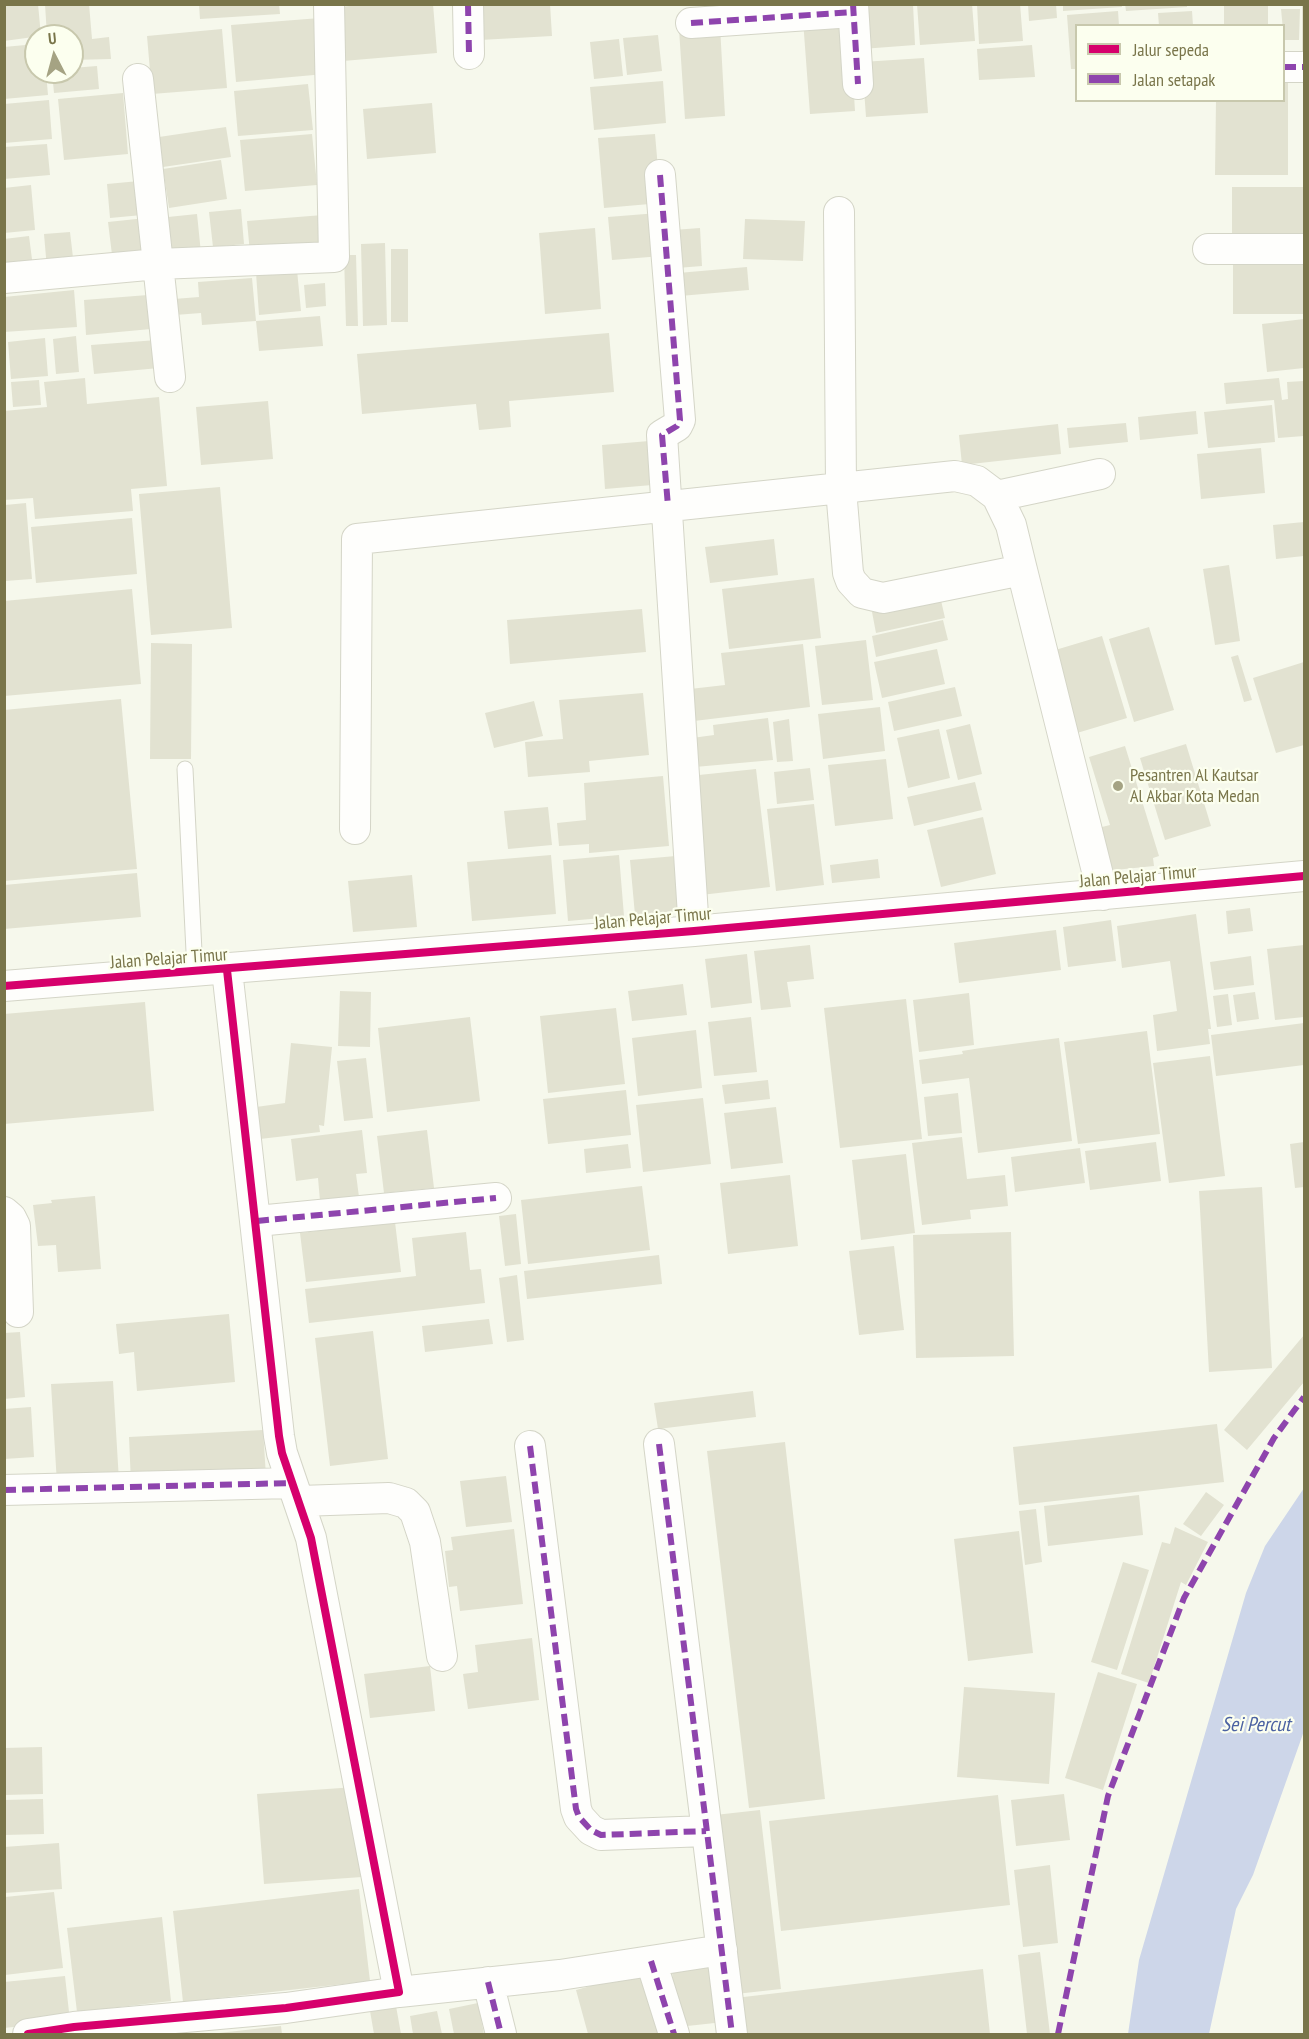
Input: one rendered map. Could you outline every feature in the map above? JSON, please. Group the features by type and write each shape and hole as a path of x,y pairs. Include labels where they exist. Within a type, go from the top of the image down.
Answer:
{"street":[{"path":"4,278 158,264 334,257 329,4"},
{"path":"468,4 469,54"},
{"path":"691,23 853,8 858,84"},
{"path":"1285,66 1305,67"},
{"path":"138,79 170,377"},
{"path":"660,175 680,420 677,426 662,435 694,931"},
{"path":"839,212 841,489 848,573 856,587 871,597 883,598 1022,570"},
{"path":"1208,249 1305,249"},
{"path":"997,496 1100,474"},
{"path":"356,829 357,539 955,476 977,481 997,496 1011,525 1103,895"},
{"name":"Jalan Pelajar Timur","path":"4,986 694,931 1305,876"},
{"path":"227,970 257,1221 279,1436 311,1538 399,1992"},
{"path":"257,1221 496,1198"},
{"path":"4,1212 15,1226 18,1312"},
{"path":"659,1444 732,2034"},
{"path":"530,1446 576,1809 579,1817 591,1830 601,1835 706,1831"},
{"path":"4,1490 296,1492 389,1498 406,1503 415,1512 425,1542 442,1656"},
{"path":"28,2034 289,2021 399,1992 488,1983 722,1950"},
{"path":"651,1961 674,2034"},
{"path":"488,1983 501,2034"}],"lane":[{"path":"185,770 195,972"}],"water":[{"name":"Sei Percut","path":"1304,1488 1304,1731 1253,1875 1236,1909 1209,2034 1128,2034 1139,1960 1246,1593 1265,1546"}],"building":[{"path":"4,4 38,4 40,24 24,24 24,38 4,41"},
{"path":"45,4 89,4 92,39 109,37 111,59 84,60 84,24 46,24"},
{"path":"199,4 279,4 280,14 200,19"},
{"path":"373,4 433,4 437,53 343,61 338,7"},
{"path":"478,4 550,4 552,36 480,40"},
{"path":"859,4 913,4 915,45 862,49"},
{"path":"917,4 972,4 975,41 920,45"},
{"path":"977,4 1020,4 1023,41 979,44"},
{"path":"1028,4 1056,4 1057,18 1029,21"},
{"path":"1063,4 1121,4 1122,7 1063,11"},
{"path":"1125,4 1187,4 1187,7 1126,11"},
{"path":"1224,4 1268,4 1268,24 1224,24"},
{"path":"1302,4 1304,4 1304,59 1302,59"},
{"path":"1281,9 1300,9 1299,40 1285,40 1285,24 1282,24"},
{"path":"1118,11 1119,24 1075,24 1075,69 1071,69 1067,15"},
{"path":"1192,11 1193,24 1159,24 1158,13"},
{"path":"849,16 855,111 810,114 803,20"},
{"path":"320,18 325,74 236,82 231,25"},
{"path":"720,26 725,116 685,119 679,29"},
{"path":"222,29 227,88 152,94 147,36"},
{"path":"658,35 662,71 627,75 623,38"},
{"path":"619,39 623,76 594,79 590,42"},
{"path":"24,45 24,84 47,84 48,95 4,99 4,47"},
{"path":"1032,45 1035,77 979,80 977,49"},
{"path":"924,58 928,113 866,117 862,62"},
{"path":"97,66 99,89 54,93 53,84 84,84 84,67"},
{"path":"1285,67 1288,67 1288,175 1215,175 1216,102 1285,102"},
{"path":"663,81 666,123 594,130 590,87"},
{"path":"308,84 313,130 238,136 234,91"},
{"path":"123,93 128,154 64,160 58,99"},
{"path":"49,100 52,139 4,143 4,104"},
{"path":"432,103 436,153 367,159 363,109"},
{"path":"226,127 231,157 163,167 159,137"},
{"path":"312,134 317,185 245,191 240,140"},
{"path":"655,134 661,203 604,208 598,138"},
{"path":"47,144 50,175 4,179 4,147"},
{"path":"221,160 227,199 169,208 163,169"},
{"path":"139,181 142,215 110,218 107,184"},
{"path":"31,185 35,230 4,233 4,188"},
{"path":"1232,187 1304,187 1304,244 1232,244"},
{"path":"241,209 244,244 213,247 209,212"},
{"path":"658,213 662,256 612,260 608,217"},
{"path":"197,214 201,253 173,257 168,217"},
{"path":"323,215 326,247 250,253 247,221"},
{"path":"146,218 151,258 113,263 108,222"},
{"path":"745,219 805,221 803,261 743,259"},
{"path":"595,228 601,309 545,314 539,233"},
{"path":"700,228 702,266 677,268 673,230"},
{"path":"70,232 74,266 47,269 44,234"},
{"path":"29,236 33,267 4,270 4,239"},
{"path":"385,243 387,325 363,326 361,244"},
{"path":"391,249 408,249 408,322 391,322"},
{"path":"344,255 356,255 358,326 346,326"},
{"path":"1233,256 1304,256 1304,314 1233,314"},
{"path":"747,267 749,290 680,296 678,273"},
{"path":"297,270 301,311 259,315 256,273"},
{"path":"252,278 256,321 202,325 201,313 175,315 174,299 199,297 198,282"},
{"path":"325,283 326,306 306,308 304,285"},
{"path":"74,290 77,327 4,332 4,297"},
{"path":"148,295 151,329 86,335 84,300"},
{"path":"320,316 323,346 259,351 256,321"},
{"path":"1304,319 1304,368 1267,372 1262,324"},
{"path":"609,333 614,392 509,401 511,427 479,430 476,404 362,414 357,354"},
{"path":"76,336 79,372 56,374 53,339"},
{"path":"45,338 48,376 11,379 8,342"},
{"path":"157,340 159,368 94,374 91,345"},
{"path":"85,378 87,404 159,397 167,486 131,489 133,511 35,519 33,498 4,500 4,411 47,407 44,382"},
{"path":"1279,378 1282,400 1288,399 1287,382 1304,381 1304,436 1278,438 1274,400 1226,404 1224,383"},
{"path":"39,380 41,405 13,407 11,382"},
{"path":"268,401 273,459 201,465 196,407"},
{"path":"1272,405 1275,442 1208,448 1204,412"},
{"path":"1196,411 1198,434 1140,440 1138,417"},
{"path":"1126,423 1128,442 1069,448 1067,428"},
{"path":"1058,424 1061,454 962,465 959,435"},
{"path":"661,440 664,484 605,489 602,445"},
{"path":"1261,448 1265,493 1201,499 1197,454"},
{"path":"220,487 232,628 151,635 139,494"},
{"path":"26,503 32,579 5,581 5,505"},
{"path":"132,518 137,574 36,583 31,527"},
{"path":"1304,522 1304,556 1276,559 1273,525"},
{"path":"774,539 778,575 710,583 705,547"},
{"path":"1229,565 1240,641 1215,645 1203,569"},
{"path":"814,578 821,638 729,649 722,589"},
{"path":"132,589 141,684 4,696 4,601"},
{"path":"940,596 945,618 876,633 872,612"},
{"path":"642,609 646,652 510,664 507,620"},
{"path":"943,620 948,640 876,657 872,636"},
{"path":"1149,627 1174,710 1134,722 1109,639"},
{"path":"1102,636 1127,718 1077,733 1052,651"},
{"path":"866,640 873,700 822,705 815,646"},
{"path":"151,643 192,644 191,759 150,759"},
{"path":"803,644 810,707 694,721 690,689 725,685 721,653"},
{"path":"937,649 945,684 882,698 874,662"},
{"path":"1238,655 1252,700 1244,702 1231,657"},
{"path":"1304,662 1304,745 1276,753 1253,678"},
{"path":"955,687 962,716 894,731 888,702"},
{"path":"643,693 649,755 589,761 590,772 528,777 525,742 563,739 559,700"},
{"path":"121,699 137,869 4,881 4,710"},
{"path":"534,701 543,736 494,748 485,713"},
{"path":"880,707 885,751 823,759 818,714"},
{"path":"768,718 773,760 695,767 692,738 714,735 713,725"},
{"path":"789,719 793,761 777,762 773,722"},
{"path":"970,724 982,774 958,780 946,730"},
{"path":"939,729 950,778 908,788 897,738"},
{"path":"1186,744 1211,826 1165,840 1140,758"},
{"name":"Pesantren Al Kautsar Al Akbar Kota Medan","path":"1125,746 1159,856 1153,858 1154,866 1105,871 1094,829 1110,825 1089,757"},
{"path":"886,759 893,819 835,826 828,765"},
{"path":"810,768 814,800 777,804 774,772"},
{"path":"756,769 770,887 701,895 699,775"},
{"path":"663,776 669,846 589,853 589,844 559,846 557,823 586,820 584,783"},
{"path":"975,782 982,810 914,826 907,797"},
{"path":"814,804 824,885 776,891 767,809"},
{"path":"548,807 552,845 508,849 504,811"},
{"path":"983,817 996,874 941,887 927,830"},
{"path":"551,855 556,914 472,921 467,862"},
{"path":"619,855 624,916 568,921 563,860"},
{"path":"676,856 680,911 635,915 630,860"},
{"path":"878,859 880,878 832,883 830,865"},
{"path":"137,873 141,917 4,929 4,885"},
{"path":"412,875 417,927 353,932 348,881"},
{"path":"1250,908 1253,931 1228,934 1226,911"},
{"path":"1196,914 1211,1029 1208,1029 1210,1044 1157,1051 1153,1015 1177,1011 1170,961 1122,968 1117,926"},
{"path":"1111,920 1116,961 1068,967 1063,927"},
{"path":"1056,930 1061,970 959,983 954,943"},
{"path":"810,945 814,979 787,982 791,1007 761,1010 754,951"},
{"path":"1304,945 1304,1017 1275,1020 1267,949"},
{"path":"747,954 752,1003 711,1008 705,959"},
{"path":"1251,956 1254,985 1214,990 1210,962"},
{"path":"683,984 687,1015 632,1021 628,991"},
{"path":"340,991 371,992 370,1047 338,1046"},
{"path":"1255,992 1259,1019 1237,1022 1233,995"},
{"path":"969,993 974,1045 919,1052 913,1000"},
{"path":"1228,994 1232,1025 1217,1027 1213,996"},
{"path":"906,999 922,1139 840,1148 824,1008"},
{"path":"145,1002 154,1111 4,1124 4,1014"},
{"path":"616,1008 625,1084 548,1093 540,1016"},
{"path":"470,1017 480,1101 387,1112 378,1028"},
{"path":"751,1017 757,1072 714,1076 708,1022"},
{"path":"1304,1023 1304,1065 1216,1076 1211,1035"},
{"path":"696,1030 702,1088 638,1096 632,1038"},
{"path":"1147,1031 1160,1134 1078,1144 1064,1042"},
{"path":"1059,1038 1072,1141 978,1153 969,1078 922,1084 919,1060 963,1054 962,1051 981,1048"},
{"path":"291,1043 332,1047 324,1126 319,1125 320,1132 260,1139 256,1107 285,1103"},
{"path":"1210,1056 1225,1176 1169,1183 1153,1063"},
{"path":"366,1058 373,1118 344,1121 337,1061"},
{"path":"768,1080 770,1099 725,1104 722,1085"},
{"path":"626,1090 631,1135 548,1144 543,1099"},
{"path":"958,1093 962,1133 928,1136 924,1097"},
{"path":"703,1098 711,1164 643,1172 636,1105"},
{"path":"776,1107 783,1163 731,1169 724,1113"},
{"path":"362,1130 367,1173 356,1174 359,1197 320,1201 318,1178 296,1181 291,1139"},
{"path":"427,1130 434,1188 384,1193 377,1136"},
{"path":"962,1137 967,1179 1005,1175 1008,1206 970,1210 971,1219 922,1225 912,1143"},
{"path":"1156,1142 1161,1181 1090,1190 1085,1151"},
{"path":"1304,1142 1304,1187 1295,1188 1290,1144"},
{"path":"628,1144 631,1168 586,1173 584,1149"},
{"path":"1080,1148 1085,1183 1015,1192 1011,1157"},
{"path":"906,1154 915,1233 861,1240 852,1160"},
{"path":"790,1175 798,1246 728,1254 720,1183"},
{"path":"642,1186 650,1250 528,1264 521,1200"},
{"path":"1262,1187 1272,1368 1209,1372 1199,1191"},
{"path":"95,1196 101,1269 58,1272 56,1245 38,1246 33,1205 52,1203 51,1200"},
{"path":"516,1214 521,1264 505,1266 499,1216"},
{"path":"395,1222 401,1272 306,1282 300,1233"},
{"path":"466,1232 470,1270 481,1269 485,1303 309,1323 305,1289 416,1276 412,1238"},
{"path":"1011,1232 1014,1356 916,1358 913,1235"},
{"path":"894,1246 904,1330 859,1335 849,1251"},
{"path":"659,1255 662,1284 527,1299 524,1271"},
{"path":"517,1275 524,1340 507,1342 499,1278"},
{"path":"229,1314 235,1382 137,1391 134,1352 119,1354 116,1324"},
{"path":"489,1319 493,1344 425,1352 422,1326"},
{"path":"373,1331 388,1459 330,1466 315,1338"},
{"path":"20,1332 25,1397 4,1399 4,1333"},
{"path":"1304,1335 1304,1382 1247,1450 1224,1430"},
{"path":"113,1381 119,1481 57,1484 51,1384"},
{"path":"753,1391 756,1417 658,1429 654,1403"},
{"path":"31,1407 34,1457 4,1459 4,1409"},
{"path":"1217,1424 1224,1482 1019,1505 1013,1447"},
{"path":"263,1430 266,1476 131,1483 129,1437"},
{"path":"785,1442 825,1799 749,1808 707,1451"},
{"path":"506,1476 512,1522 466,1527 460,1481"},
{"path":"1206,1492 1224,1505 1201,1536 1183,1524"},
{"path":"1139,1495 1143,1535 1048,1546 1044,1506"},
{"path":"1036,1509 1042,1562 1025,1565 1019,1511"},
{"path":"1175,1527 1208,1542 1186,1585 1181,1582 1149,1683 1121,1674 1162,1542 1170,1544"},
{"path":"514,1529 523,1604 460,1611 457,1586 449,1587 445,1551 453,1550 451,1537"},
{"path":"1019,1531 1033,1653 968,1661 954,1539"},
{"path":"1123,1562 1149,1570 1117,1670 1091,1662"},
{"path":"532,1638 539,1700 468,1709 463,1674 478,1672 475,1645"},
{"path":"430,1666 435,1711 370,1718 364,1674"},
{"path":"1098,1672 1137,1684 1103,1790 1065,1778"},
{"path":"964,1687 1055,1693 1049,1784 957,1777"},
{"path":"42,1747 43,1794 4,1795 4,1748"},
{"path":"355,1787 362,1877 264,1884 257,1794"},
{"path":"1064,1794 1070,1840 1016,1846 1011,1800"},
{"path":"998,1795 1010,1905 781,1931 769,1821"},
{"path":"43,1799 44,1834 4,1835 4,1800"},
{"path":"760,1810 781,1989 736,1994 715,1815"},
{"path":"59,1843 62,1889 4,1893 4,1847"},
{"path":"1050,1865 1058,1943 1023,1947 1014,1870"},
{"path":"359,1889 370,1981 183,2002 173,1911"},
{"path":"54,1892 63,1968 5,1975 5,1897"},
{"path":"162,1917 171,2001 77,2012 67,1928"},
{"path":"1040,1952 1050,2034 1027,2034 1018,1955"},
{"path":"717,1958 724,2022 678,2027 671,1963"},
{"path":"983,1969 990,2034 740,2034 735,1998"},
{"path":"641,1972 658,2034 588,2034 576,1990"},
{"path":"65,1976 70,2021 4,2028 4,1982"},
{"path":"478,2003 484,2034 454,2034 449,2009"},
{"path":"396,2006 401,2034 374,2034 370,2011"},
{"path":"437,2011 442,2034 413,2034 410,2016"},
{"path":"281,2026 282,2034 219,2034 219,2033"}],"marked path":[{"path":"468,4 469,54"},
{"path":"853,4 858,84"},
{"path":"691,23 853,12"},
{"path":"1285,67 1304,67"},
{"path":"660,175 680,420 677,426 662,435 668,506"},
{"path":"257,1221 496,1198"},
{"path":"1058,2034 1108,1796 1184,1598 1274,1438 1304,1397"},
{"path":"659,1444 732,2034"},
{"path":"530,1446 576,1809 579,1817 591,1830 601,1835 706,1831"},
{"path":"4,1490 292,1483"},
{"path":"651,1961 674,2034"},
{"path":"488,1982 501,2034"}],"cycle path":[{"path":"4,986 694,931 1304,876"},
{"path":"28,2034 74,2027 286,2008 399,1992 311,1538 282,1453 279,1436 227,970"}],"place":[{"name":"Pesantren Al Kautsar Al Akbar Kota Medan","path":"1118,786"}]}
